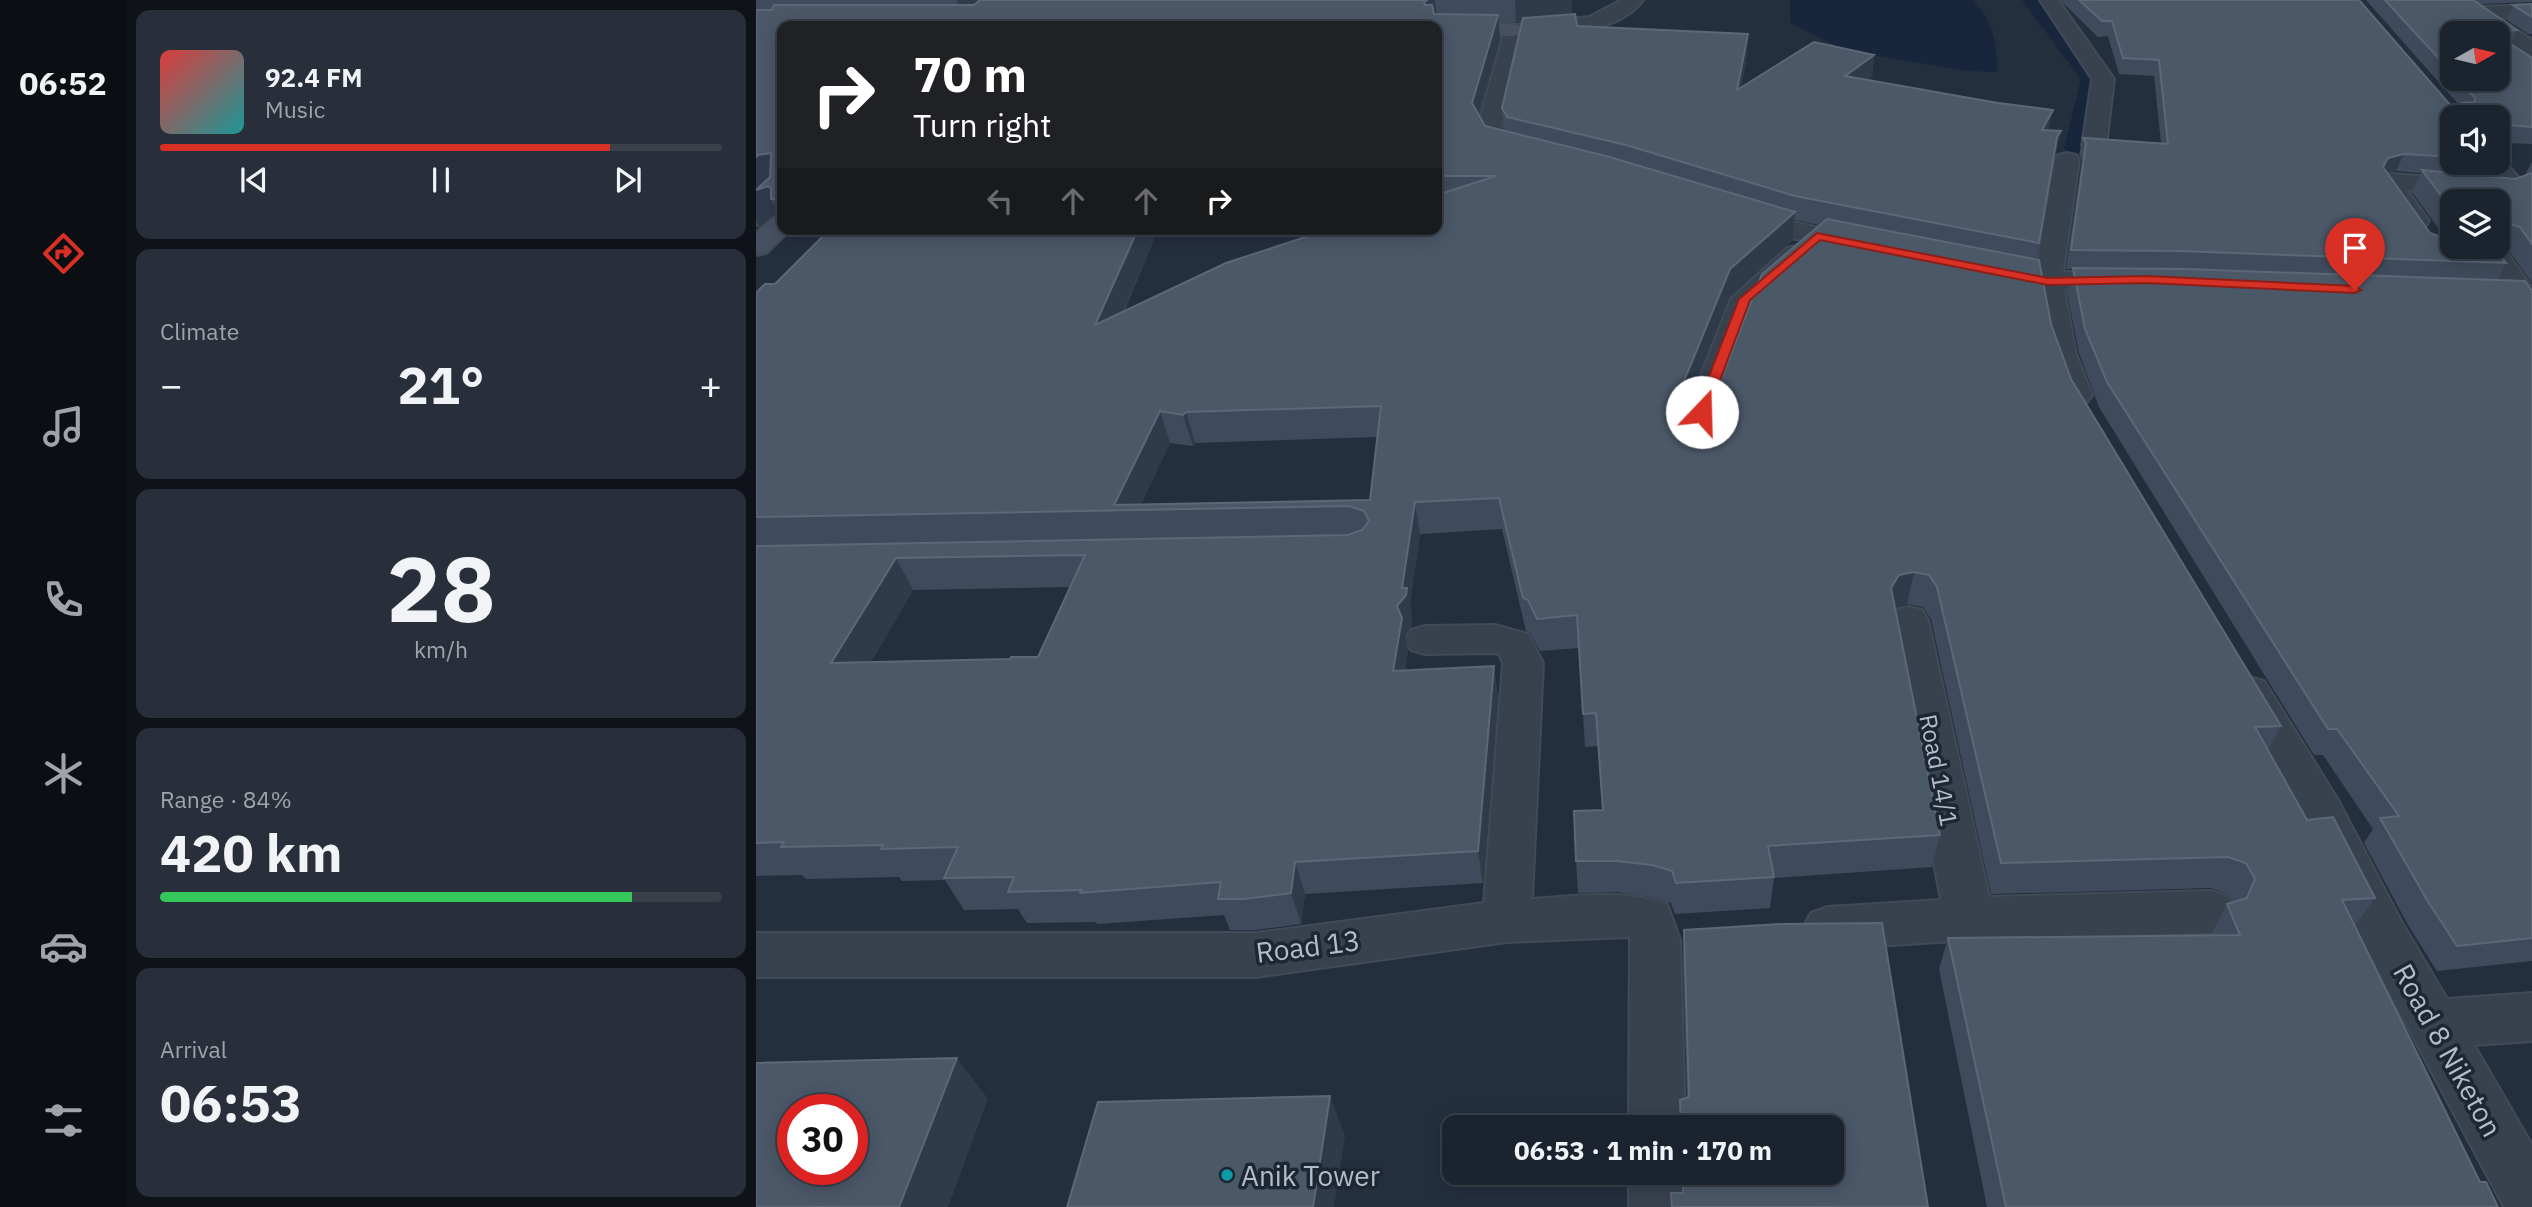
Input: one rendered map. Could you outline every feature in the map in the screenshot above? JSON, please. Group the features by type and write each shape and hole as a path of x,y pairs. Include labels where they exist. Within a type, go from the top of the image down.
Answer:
{"street":[{"path":"1442,29 1513,30 1599,22 1620,13 1634,0"},
{"path":"2049,0 2103,79 2094,146"},
{"path":"2532,11 2477,13 2525,44 2532,56"},
{"path":"1513,30 1489,130 1498,146 1550,159"},
{"path":"2067,160 2048,281 2060,355 2081,408 2093,428"},
{"path":"2504,175 2512,184 2512,188 2505,190 2396,181 2390,183 2432,244 2445,250 2485,253 2496,257 2527,301"},
{"path":"1721,208 1817,236 1885,250"},
{"path":"756,247 777,228"},
{"path":"1702,412 1745,299 1817,236"},
{"path":"1967,265 2048,281 2147,279"},
{"path":"2483,293 2527,301"},
{"name":"Road 14/1","path":"1908,620 1969,919"},
{"path":"1425,640 1495,639 1514,644 1523,663 1507,921"},
{"name":"Road 8 Niketon","path":"2229,659 2322,813 2384,936 2532,1201"},
{"path":"1791,931 1969,919 2211,912"},
{"name":"Road 13","path":"756,955 1256,955 1507,921 1618,915 1650,919 1675,938 1658,1115"},
{"path":"2433,1024 2532,1017"},
{"path":"1658,1185 1658,1207"}],"water":[{"path":"1790,0 1972,0 1989,24 1996,52 1997,72 1968,71 1847,51 1790,23"}],"building":[{"path":"980,0 1428,0 1424,1 1425,5 1432,5 1434,14 1498,15 1472,103 1485,126 1606,156 1795,212 1730,269 1684,381 1691,392 1704,395 1717,390 1762,274 1827,219 2039,260 2051,324 2071,379 2281,726 2255,727 2307,820 2333,817 2375,898 2342,900 2480,1182 2486,1182 2498,1207 2006,1207 1948,938 2240,935 2227,904 2247,898 2255,879 2246,863 2228,857 2001,863 1937,587 1929,575 1914,572 1899,575 1891,588 1940,835 1768,846 1774,877 1676,883 1672,871 1652,865 1617,861 1576,861 1574,811 1603,810 1596,713 1583,714 1577,615 1537,619 1528,600 1523,598 1499,498 1415,502 1402,588 1407,588 1406,595 1397,606 1402,618 1393,671 1494,666 1478,851 1295,862 1291,893 1244,899 1218,899 1221,882 1080,893 1081,890 1008,892 1014,877 944,878 958,847 881,849 883,845 781,847 784,842 756,843 756,546 1348,535 1362,530 1369,521 1364,511 1349,506 756,517 756,293 765,284 775,284 824,235 1135,235 1095,325 1226,263 1312,235 1442,235 1442,193 1496,176 1442,176 1442,21 777,21 777,199 771,199 771,188 768,186 756,190 770,177 771,153 756,157 756,10 772,10 774,5 974,5","holes":["1381,406 1370,500 1114,505 1160,411 1183,415 1186,412","1085,555 1038,657 1010,659 831,663 896,558"]},
{"path":"2079,0 2359,0 2450,105 2440,105 2440,156 2404,154 2388,158 2383,167 2430,233 2440,237 2440,259 2503,259 2506,263 2179,251 2071,250 2086,143 2083,138 2168,144 2159,60 2123,58 2112,21 2102,21"},
{"path":"2385,0 2473,0 2504,21 2440,21 2440,60"},
{"path":"2532,4 2532,17 2513,5"},
{"path":"1575,14 1577,26 1748,34 1737,90 1814,42 1874,55 1845,76 2053,110 2042,130 2061,131 2057,137 2039,243 1795,196 1626,145 1507,117 1502,108 1523,18"},
{"path":"2510,44 2532,58 2532,127 2510,125 2510,105 2461,105 2475,102 2468,91 2510,91"},
{"path":"2422,170 2440,172 2440,175 2515,179 2532,173 2532,244 2520,227 2510,224 2510,189 2440,189 2440,194"},
{"path":"2073,268 2184,269 2525,281 2532,291 2532,938 2457,946 2380,818 2399,816 2337,729 2328,729 2107,382 2085,329"},
{"path":"1882,923 1928,1207 1672,1207 1671,1193 1683,1193 1683,1185 1844,1185 1844,1115 1681,1115 1680,1100 1689,1097 1684,930 1782,924"},
{"path":"957,1058 899,1207 756,1207 756,1063"},
{"path":"1330,1096 1313,1207 1067,1207 1098,1102"}],"waterway":[{"path":"2035,0 2096,79 2080,148"}],"place":[{"name":"Anik Tower","path":"1227,1175"}],"route":[{"path":"1702,412 1745,299 1817,236 2048,281 2147,279 2355,290"}]}
